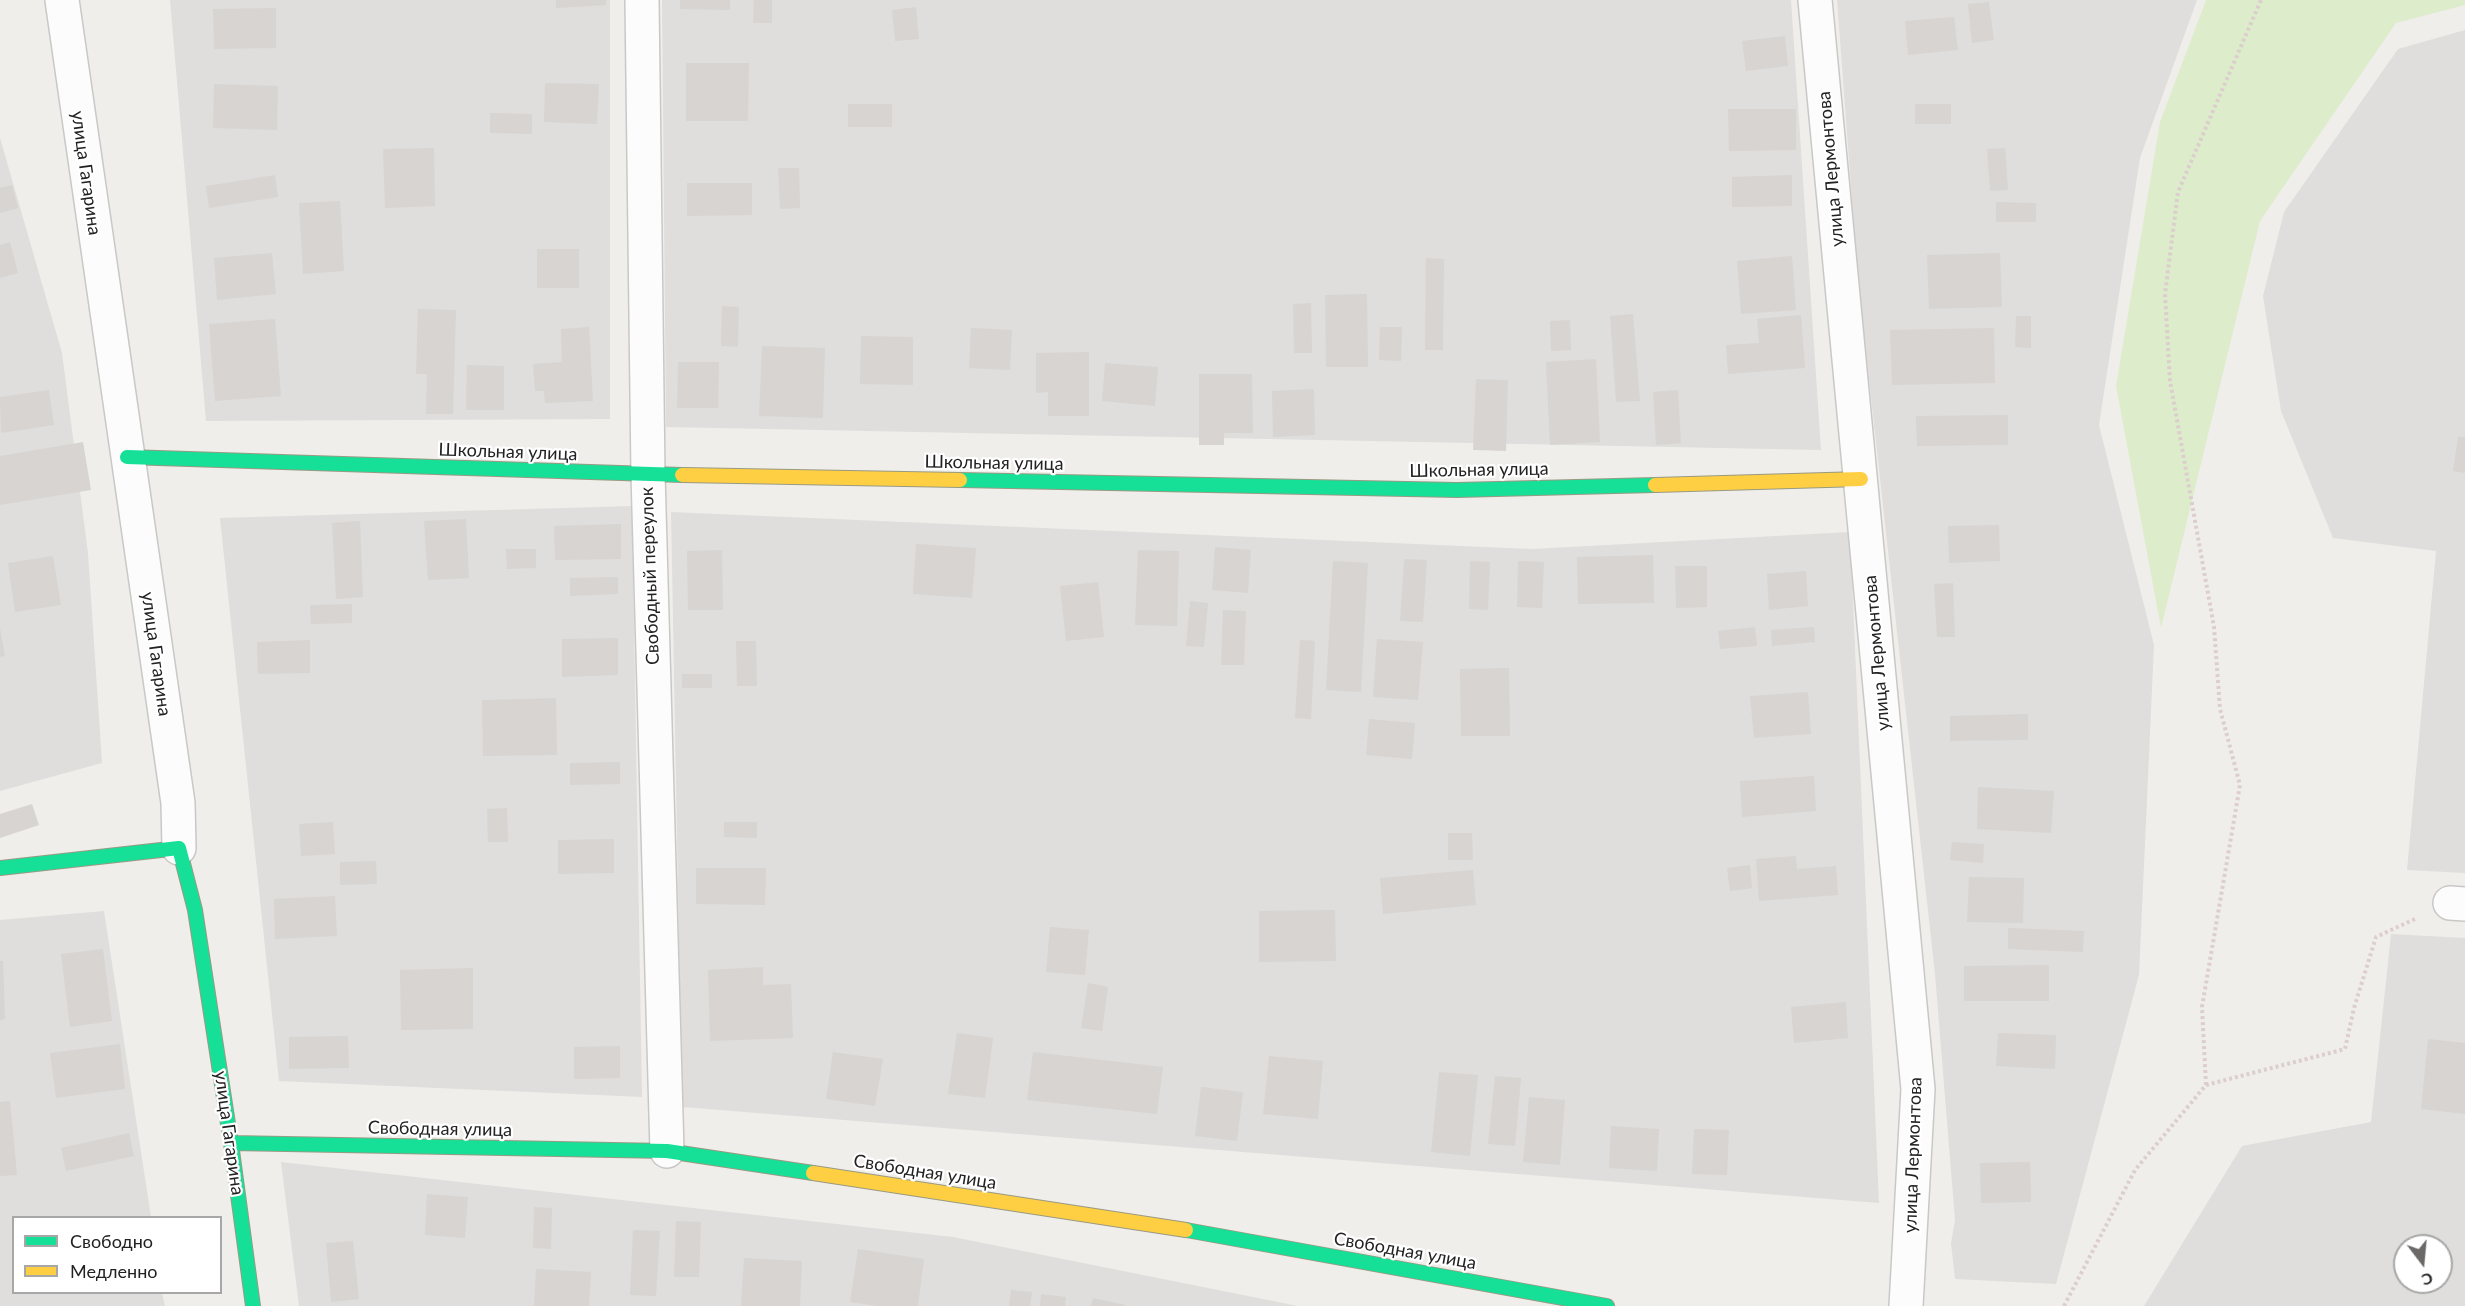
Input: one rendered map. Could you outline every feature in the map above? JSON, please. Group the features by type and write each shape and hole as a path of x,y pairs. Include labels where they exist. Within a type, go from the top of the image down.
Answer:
{"street":[{"name":"улица Гагарина","path":"62,0 178,803 179,848 195,910 254,1306"},
{"name":"Свободный переулок","path":"642,0 648,474 666,1151"},
{"name":"улица Лермонтова","path":"1815,0 1918,1089 1906,1306"},
{"name":"Школьная улица","path":"127,457 648,474 1457,490 1861,479"},
{"path":"0,868 179,848"},
{"name":"Свободная улица","path":"231,1143 666,1151 1192,1231 1607,1306"}],"path":[{"path":"2206,1085 2202,1007 2240,785 2220,709 2214,627 2170,381 2165,294 2178,192 2261,0"},
{"path":"2064,1306 2135,1170 2206,1085 2345,1049 2354,1008 2376,937 2458,903"}],"shaded area":[{"path":"170,0 610,0 610,419 206,421"},
{"path":"662,0 1791,0 1821,450 666,427"},
{"path":"1837,0 2197,0 2140,158 2099,425 2154,645 2139,975 2056,1284 1955,1279 1951,1243 1955,1220 1935,974 1858,280"},
{"path":"2465,30 2465,873 2407,870 2436,551 2333,538 2281,411 2263,296 2284,212 2398,49"},
{"path":"0,138 62,353 88,553 102,763 0,791"},
{"path":"632,506 642,1097 279,1081 220,518"},
{"path":"671,512 1532,549 1850,532 1879,1203 682,1107"},
{"path":"104,911 151,1216 12,1216 12,1294 162,1294 165,1306 0,1306 0,920"},
{"path":"2391,934 2465,938 2465,1306 2144,1306 2242,1146 2371,1122"},
{"path":"281,1162 953,1237 1298,1306 299,1306"}],"green space":[{"path":"2206,0 2465,0 2465,5 2396,23 2260,221 2161,628 2116,386 2160,122"}],"building":[{"path":"556,0 606,0 606,5 556,8"},
{"path":"680,0 730,0 730,10 680,9"},
{"path":"754,0 772,0 772,23 753,23"},
{"path":"1989,2 1994,40 1972,43 1968,4"},
{"path":"916,7 919,39 895,41 892,10"},
{"path":"276,8 276,48 214,49 213,9"},
{"path":"1954,17 1958,50 1908,55 1905,21"},
{"path":"1785,36 1788,66 1746,71 1742,41"},
{"path":"686,63 749,63 748,121 686,121"},
{"path":"545,83 599,84 597,124 544,122"},
{"path":"214,84 278,86 277,130 213,128"},
{"path":"848,104 892,104 892,127 848,127"},
{"path":"1915,104 1951,104 1951,124 1915,124"},
{"path":"1728,109 1796,109 1796,150 1729,151"},
{"path":"490,113 532,114 532,134 490,133"},
{"path":"434,148 435,206 385,208 383,149"},
{"path":"2005,148 2008,190 1990,191 1987,149"},
{"path":"778,168 799,168 800,208 780,209"},
{"path":"275,175 278,197 209,208 206,186"},
{"path":"1792,175 1792,206 1732,207 1732,177"},
{"path":"687,183 752,183 752,215 687,216"},
{"path":"12,185 18,208 0,213 0,188"},
{"path":"340,201 344,271 303,274 299,203"},
{"path":"1996,202 2036,203 2036,222 1996,222"},
{"path":"10,242 18,273 0,278 0,245"},
{"path":"537,249 579,249 579,288 537,288"},
{"path":"272,253 276,294 217,300 214,258"},
{"path":"2000,253 2002,307 1929,309 1927,255"},
{"path":"1792,256 1796,310 1741,314 1737,261"},
{"path":"1426,258 1444,259 1443,350 1425,350"},
{"path":"1367,294 1368,367 1326,367 1325,295"},
{"path":"1311,303 1312,353 1294,353 1293,304"},
{"path":"722,306 739,307 738,347 721,346"},
{"path":"418,309 456,310 453,414 426,414 427,374 416,374"},
{"path":"1633,314 1640,401 1616,402 1610,316"},
{"path":"1801,315 1805,368 1728,374 1726,345 1759,343 1757,319"},
{"path":"2016,316 2031,316 2031,348 2015,347"},
{"path":"275,319 281,396 215,401 209,324"},
{"path":"1570,320 1571,350 1551,351 1550,321"},
{"path":"589,327 593,401 545,403 544,391 535,391 533,364 562,362 561,329"},
{"path":"1380,327 1402,327 1401,361 1379,360"},
{"path":"971,328 1012,330 1010,370 969,368"},
{"path":"1994,328 1995,383 1892,385 1890,330"},
{"path":"861,336 913,337 913,385 860,384"},
{"path":"762,346 825,348 823,418 759,416"},
{"path":"1089,352 1089,416 1048,416 1048,392 1036,393 1036,353"},
{"path":"1596,359 1600,442 1550,445 1546,362"},
{"path":"678,362 719,362 718,408 677,408"},
{"path":"1105,363 1158,367 1155,406 1102,401"},
{"path":"467,365 504,366 504,410 466,410"},
{"path":"1199,374 1252,374 1253,433 1224,433 1224,445 1199,445"},
{"path":"1476,379 1508,380 1506,451 1473,450"},
{"path":"1314,389 1315,435 1273,437 1272,391"},
{"path":"49,390 54,425 1,433 0,397"},
{"path":"1678,390 1681,443 1656,445 1653,392"},
{"path":"2008,415 2008,445 1917,446 1916,416"},
{"path":"2458,437 2465,437 2465,473 2453,471"},
{"path":"83,442 91,490 0,505 0,456"},
{"path":"466,519 469,578 428,580 424,521"},
{"path":"360,521 363,597 336,599 332,523"},
{"path":"621,524 621,559 555,560 554,526"},
{"path":"1999,525 2000,561 1949,563 1948,526"},
{"path":"916,544 976,548 972,598 913,594"},
{"path":"1215,547 1251,550 1248,593 1212,590"},
{"path":"506,549 536,549 536,568 507,569"},
{"path":"722,550 723,610 688,610 687,551"},
{"path":"1138,550 1179,551 1177,626 1135,625"},
{"path":"1653,555 1654,603 1578,604 1577,557"},
{"path":"53,556 61,605 15,612 8,563"},
{"path":"1404,559 1427,560 1423,622 1400,621"},
{"path":"1333,561 1368,563 1361,692 1326,690"},
{"path":"1470,561 1490,562 1488,610 1469,609"},
{"path":"1518,561 1544,562 1542,608 1517,607"},
{"path":"1675,566 1707,566 1707,607 1676,608"},
{"path":"1806,571 1808,606 1769,610 1767,574"},
{"path":"618,577 618,594 570,596 570,578"},
{"path":"1098,582 1104,637 1066,641 1060,586"},
{"path":"1953,583 1955,637 1937,637 1934,584"},
{"path":"1190,601 1208,603 1204,647 1186,646"},
{"path":"352,604 352,623 311,624 310,605"},
{"path":"1223,610 1246,611 1244,665 1221,665"},
{"path":"1755,627 1757,646 1720,649 1718,631"},
{"path":"1814,627 1815,642 1772,646 1771,630"},
{"path":"0,628 5,656 0,657"},
{"path":"618,638 618,675 562,677 562,639"},
{"path":"1377,639 1423,642 1418,700 1373,697"},
{"path":"310,640 310,673 258,674 257,642"},
{"path":"1300,640 1315,641 1311,719 1295,718"},
{"path":"736,641 756,641 757,686 737,686"},
{"path":"1509,668 1510,736 1461,736 1460,669"},
{"path":"682,674 712,674 712,688 682,688"},
{"path":"1808,692 1811,734 1754,738 1750,696"},
{"path":"556,698 557,755 483,756 482,700"},
{"path":"2028,714 2028,740 1950,741 1950,716"},
{"path":"1369,719 1415,723 1412,759 1366,755"},
{"path":"620,762 620,784 570,785 570,763"},
{"path":"1814,776 1816,811 1742,817 1740,781"},
{"path":"1978,787 2054,791 2051,833 1977,829"},
{"path":"32,804 39,825 0,838 0,814"},
{"path":"507,808 508,842 488,842 487,809"},
{"path":"333,822 335,854 301,856 299,824"},
{"path":"724,822 757,822 757,838 724,837"},
{"path":"1448,833 1472,833 1473,860 1448,860"},
{"path":"614,839 614,873 558,874 558,840"},
{"path":"1952,842 1984,844 1983,863 1950,860"},
{"path":"1796,856 1797,869 1836,866 1838,895 1759,901 1756,859"},
{"path":"376,861 377,884 340,885 340,862"},
{"path":"1750,865 1752,888 1730,891 1727,868"},
{"path":"696,868 766,868 765,905 696,904"},
{"path":"1473,870 1476,905 1383,914 1380,878"},
{"path":"1969,877 2024,878 2023,923 1967,922"},
{"path":"335,896 337,936 275,939 274,899"},
{"path":"1335,910 1336,961 1259,962 1259,911"},
{"path":"1050,927 1089,930 1085,975 1046,972"},
{"path":"2008,928 2084,931 2083,952 2008,949"},
{"path":"103,949 112,1021 70,1027 61,954"},
{"path":"0,961 3,961 5,1019 0,1020"},
{"path":"2049,965 2049,1001 1964,1001 1964,966"},
{"path":"763,967 763,985 791,984 793,1038 710,1041 708,970"},
{"path":"473,968 473,1029 401,1030 400,970"},
{"path":"1088,983 1108,987 1102,1031 1081,1028"},
{"path":"1846,1002 1848,1038 1794,1043 1791,1007"},
{"path":"957,1033 993,1038 985,1098 948,1094"},
{"path":"1998,1033 2056,1035 2055,1069 1996,1066"},
{"path":"348,1036 349,1068 289,1069 289,1037"},
{"path":"2428,1039 2465,1043 2465,1114 2421,1109"},
{"path":"120,1044 125,1089 56,1098 50,1053"},
{"path":"620,1046 620,1078 574,1079 574,1047"},
{"path":"833,1052 883,1059 875,1106 826,1099"},
{"path":"1033,1052 1163,1067 1157,1114 1027,1100"},
{"path":"1269,1056 1323,1061 1318,1119 1263,1114"},
{"path":"1439,1072 1478,1075 1470,1156 1431,1152"},
{"path":"1495,1076 1521,1078 1515,1146 1488,1144"},
{"path":"1201,1087 1243,1092 1237,1141 1195,1136"},
{"path":"1529,1097 1565,1100 1560,1165 1523,1162"},
{"path":"10,1101 17,1175 0,1176 0,1102"},
{"path":"1611,1126 1659,1129 1657,1171 1609,1168"},
{"path":"1694,1129 1729,1130 1727,1175 1692,1174"},
{"path":"129,1133 134,1156 66,1171 61,1148"},
{"path":"2030,1162 2031,1202 1981,1203 1980,1163"},
{"path":"427,1194 468,1197 465,1238 425,1235"},
{"path":"534,1207 552,1208 551,1249 533,1248"},
{"path":"676,1221 701,1222 699,1277 674,1277"},
{"path":"633,1230 660,1231 656,1296 630,1295"},
{"path":"353,1241 359,1299 331,1302 326,1243"},
{"path":"858,1249 924,1259 918,1306 878,1306 850,1302"},
{"path":"744,1258 802,1261 800,1306 741,1306"},
{"path":"536,1269 591,1272 589,1306 534,1306"},
{"path":"1011,1290 1032,1292 1030,1306 1009,1306"},
{"path":"1041,1294 1066,1297 1065,1306 1040,1306"},
{"path":"1093,1298 1125,1305 1125,1306 1091,1306"}],"traffic: fast":[{"path":"127,457 682,475"},
{"path":"960,480 1457,490 1655,485"},
{"path":"0,868 179,848 195,910 231,1143 253,1306"},
{"path":"231,1143 667,1151 813,1173"},
{"path":"1186,1230 1607,1306"}],"traffic: slow":[{"path":"682,475 960,480"},
{"path":"1655,485 1861,479"},
{"path":"813,1173 1186,1230"}]}
